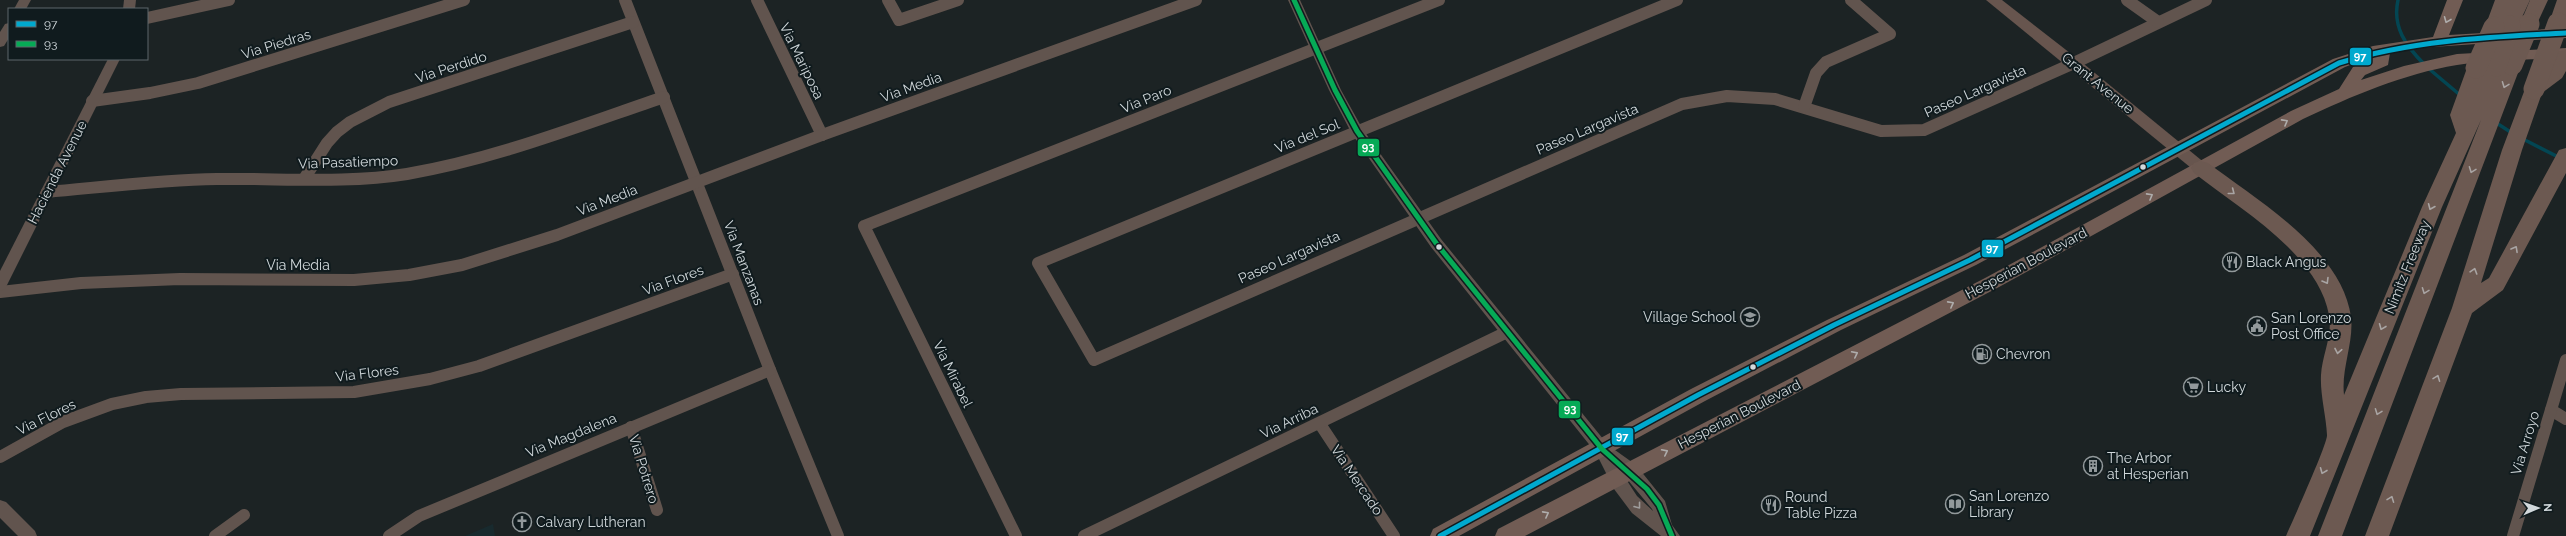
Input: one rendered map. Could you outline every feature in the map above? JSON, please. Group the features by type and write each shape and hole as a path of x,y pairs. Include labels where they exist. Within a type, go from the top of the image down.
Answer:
{"highway":[{"path":"2504,0 2502,26 2504,66"},
{"path":"2470,126 2483,96 2476,68 2502,26 2521,0"},
{"path":"2330,536 2470,126 2483,96 2504,66 2529,24 2539,0"},
{"path":"2377,536 2463,308 2512,150 2534,89 2562,28 2566,0"},
{"path":"2534,89 2555,73 2566,56"},
{"name":"Nimitz Freeway","path":"2298,536 2338,434 2432,207 2470,126"},
{"path":"2463,308 2496,284 2566,155"},
{"path":"2201,168 2303,250 2322,274 2335,296 2340,317 2339,348 2332,373 2338,434"}],"main road":[{"name":"Grant Avenue","path":"1993,0 2074,63 2178,147 2201,168"},
{"path":"2440,41 2455,0"},
{"name":"Hesperian Boulevard","path":"1440,536 1602,449 1698,395 1834,325 1970,260 2324,70 2355,57 2382,49 2399,46 2562,28"},
{"path":"2347,90 2359,71 2382,62 2382,49"},
{"name":"Hesperian Boulevard","path":"1505,536 1993,282 2347,90 2415,68 2434,64 2514,54 2566,53"}],"street":[{"path":"148,18 229,0"},
{"name":"Via Piedras","path":"92,101 150,93 198,83 464,0"},
{"name":"Via Manzanas","path":"624,0 664,97 770,370 838,536"},
{"name":"Via Mariposa","path":"757,0 822,135"},
{"path":"888,0 899,20 958,0"},
{"name":"Via Media","path":"0,292 81,283 180,280 354,280 410,275 462,265 526,246 822,135 1196,0"},
{"path":"1294,0 1357,131 1418,217 1507,332 1623,474 1644,514 1669,532"},
{"name":"Via Paro","path":"864,226 1439,0"},
{"name":"Via del Sol","path":"1038,263 1677,0"},
{"path":"1804,106 1816,73 1826,62 1890,34 1851,0"},
{"path":"2127,0 2158,22"},
{"name":"Paseo Largavista","path":"1038,263 1094,360 1418,217 1682,104 1713,98 1743,96 1774,99 1804,106 1881,131 1916,131 1936,126 2074,63 2206,0"},
{"name":"Via Perdido","path":"304,179 327,143 337,132 350,122 389,102 633,22"},
{"path":"0,43 8,29"},
{"name":"Hacienda Avenue","path":"0,285 113,60"},
{"name":"Via Pasatiempo","path":"47,192 151,182 386,177 443,168 544,137 664,97"},
{"name":"Via Mirabel","path":"864,226 1016,536"},
{"name":"Via Flores","path":"0,457 63,422 112,404 146,397 181,394 301,394 354,392 430,379 479,366 733,274"},
{"name":"Via Arriba","path":"1084,536 1320,424 1507,332"},
{"name":"Via Arroyo","path":"2514,536 2566,360"},
{"name":"Via Magdalena","path":"389,536 413,519 770,370"},
{"path":"2551,410 2566,419"},
{"name":"Via Mercado","path":"1320,424 1394,536"},
{"name":"Via Potrero","path":"631,427 657,510"},
{"path":"0,507 28,536"},
{"path":"215,536 244,514"}],"shaded area":[{"path":"493,524 495,536 465,536"}],"waterway":[{"path":"2398,0 2397,19 2402,35 2406,43 2424,64"},
{"path":"2428,68 2460,95"},
{"path":"2495,122 2512,133"},
{"path":"2523,139 2566,161"}],"transit line":[{"name":"93","path":"1294,0 1335,90 1357,131 1436,243 1602,449 1633,474 1647,489 1659,505 1672,536"},
{"name":"97","path":"1440,536 1698,395 1834,325 1970,260 2339,63 2367,54 2423,43 2566,33"}],"place":[{"name":"Black Angus","path":"2232,262"},
{"name":"Village School","path":"1750,317"},
{"name":"San Lorenzo Post Office","path":"2257,326"},
{"name":"Chevron","path":"1982,354"},
{"name":"Lucky","path":"2193,387"},
{"name":"The Arbor at Hesperian","path":"2093,466"},
{"name":"San Lorenzo Library","path":"1955,504"},
{"name":"Round Table Pizza","path":"1771,505"},
{"name":"Calvary Lutheran","path":"522,522"}]}
